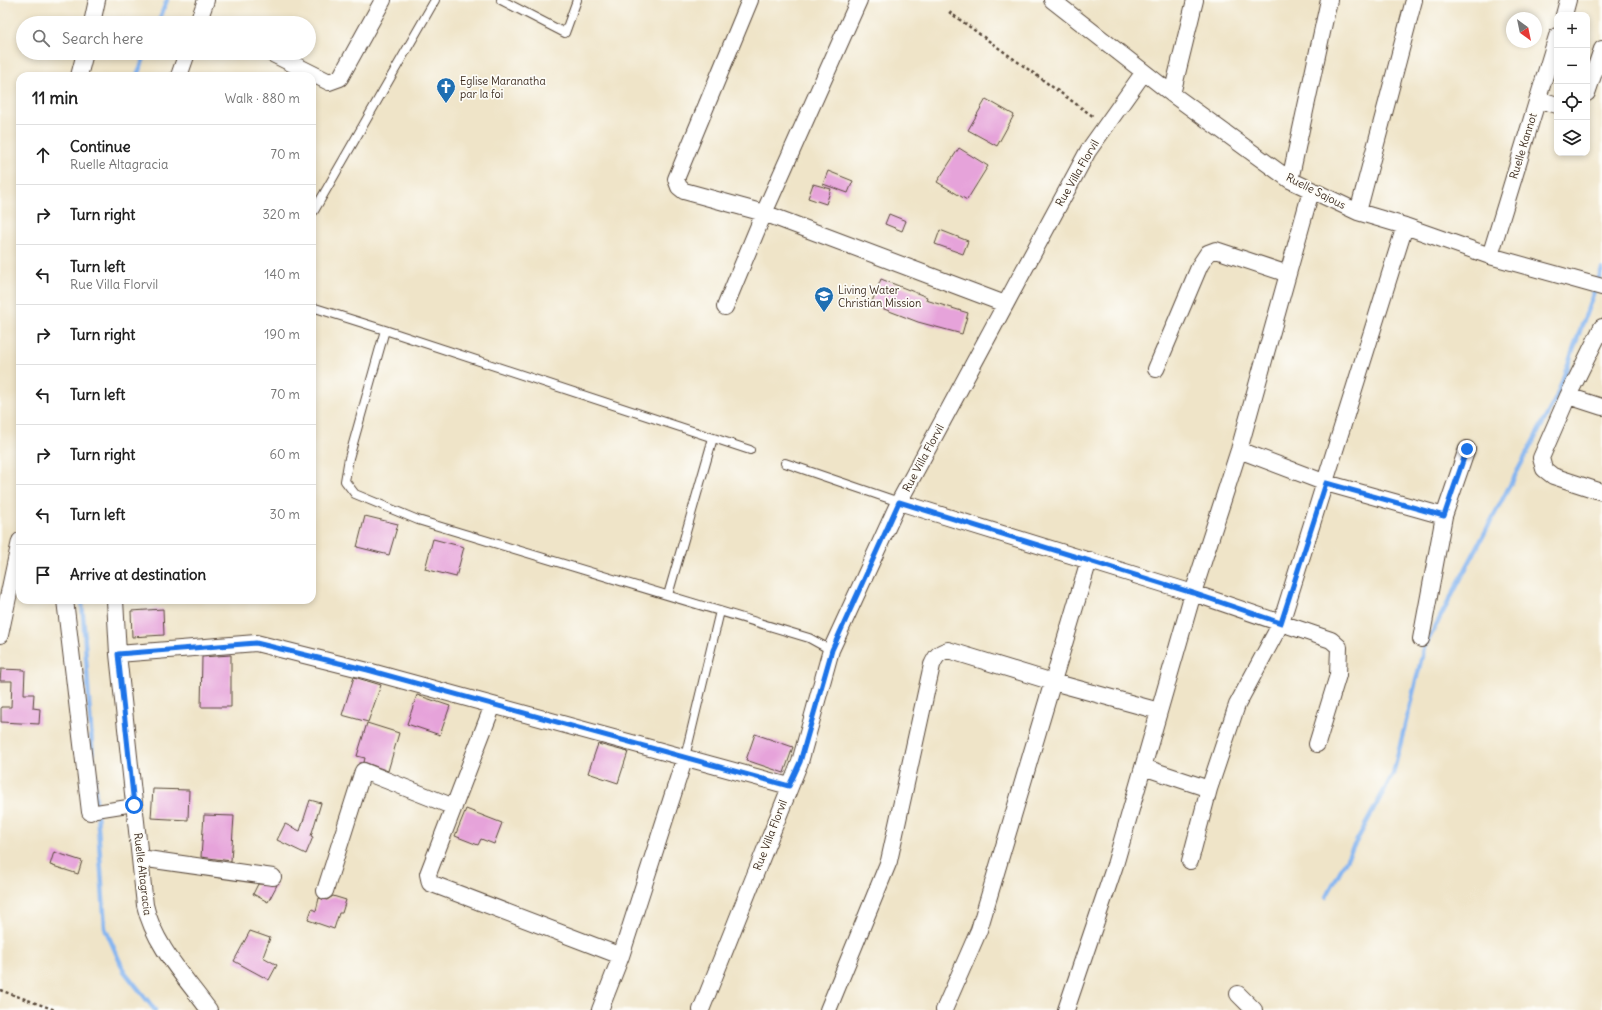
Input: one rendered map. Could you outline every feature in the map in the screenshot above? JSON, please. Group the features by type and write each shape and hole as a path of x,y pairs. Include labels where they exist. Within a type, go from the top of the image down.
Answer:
{"street":[{"path":"94,16 97,0"},
{"path":"204,16 206,0"},
{"path":"316,75 330,82 340,78 383,0"},
{"path":"750,0 676,179 679,187 684,191 764,213 1005,304"},
{"path":"725,308 764,213 859,0"},
{"name":"Ruelle Sajous","path":"1052,0 1172,94 1290,180 1311,191 1358,212 1405,226 1490,256 1602,287"},
{"path":"1172,94 1195,0"},
{"path":"1290,180 1329,0"},
{"path":"1358,212 1414,0"},
{"path":"1565,12 1568,0"},
{"name":"Ruelle Kannot","path":"1490,256 1554,46"},
{"path":"1590,84 1602,49"},
{"path":"80,72 83,60"},
{"path":"180,72 185,60"},
{"path":"285,60 310,72"},
{"name":"Rue Villa Florvil","path":"702,1010 789,786 800,762 832,650 899,502 1088,151 1144,72"},
{"path":"1538,99 1554,105"},
{"path":"1066,1010 1115,865 1193,593 1239,450 1311,191"},
{"path":"1190,861 1209,789 1237,705 1281,623 1326,483 1405,226"},
{"path":"1156,369 1200,266 1208,252 1216,250 1288,274"},
{"path":"1602,327 1568,396 1541,458 1544,469 1553,476 1602,492"},
{"path":"1568,396 1602,407"},
{"path":"1421,639 1444,516 1467,449"},
{"path":"1239,450 1326,483 1444,516"},
{"path":"899,502 1193,593 1331,640 1339,647 1338,675 1317,744"},
{"path":"0,635 2,615 16,557"},
{"path":"944,1010 979,930 1088,560"},
{"path":"65,604 90,812 134,805"},
{"name":"Ruelle Altagracia","path":"115,604 118,654 145,905 149,922 157,939 209,1010"},
{"path":"118,654 256,643 368,670 789,786"},
{"path":"828,1010 889,861 930,673 936,656 941,652 948,650 1053,682 1159,711"},
{"path":"494,705 428,874 430,883 621,956"},
{"path":"600,1010 621,956 685,757"},
{"path":"1143,767 1209,789"},
{"path":"325,891 363,771 454,808"},
{"path":"140,858 273,877"},
{"path":"1238,994 1254,1010"}],"lane":[{"path":"316,208 435,0"},
{"path":"501,0 565,33 577,0"},
{"path":"316,308 750,450"},
{"path":"385,330 349,458 345,481 355,494 418,520 809,638 832,650"},
{"path":"668,595 713,438"},
{"path":"785,463 899,502"},
{"path":"685,757 720,611"}],"path":[{"path":"949,12 1106,126"},
{"path":"0,990 56,1010"}],"building":[{"path":"986,99 1014,115 997,146 968,130"},
{"path":"959,148 988,166 967,200 937,182"},
{"path":"828,171 853,181 848,193 823,184"},
{"path":"813,184 831,189 826,204 808,198"},
{"path":"889,214 906,221 902,231 885,224"},
{"path":"940,230 968,241 963,254 935,244"},
{"path":"881,279 927,297 926,300 968,313 962,334 918,322 871,304"},
{"path":"365,516 398,524 389,555 357,547"},
{"path":"433,539 464,547 456,577 425,569"},
{"path":"163,609 164,635 132,637 131,611"},
{"path":"231,655 231,707 201,707 202,657"},
{"path":"1,669 25,670 24,694 34,694 33,708 40,709 39,724 1,722 1,707 11,707 12,681 0,681"},
{"path":"354,677 381,685 368,722 342,715"},
{"path":"417,695 450,706 440,735 407,724"},
{"path":"367,723 399,733 388,771 364,762 365,758 357,756"},
{"path":"755,734 793,747 784,773 746,760"},
{"path":"598,744 628,752 618,783 588,773"},
{"path":"153,789 189,790 188,820 151,818"},
{"path":"310,800 321,803 311,836 313,837 306,854 277,840 285,824 300,831"},
{"path":"466,809 502,823 494,844 481,839 478,845 455,836"},
{"path":"204,815 234,816 231,861 201,857"},
{"path":"54,852 82,861 78,874 50,865"},
{"path":"258,884 277,885 268,902 253,894"},
{"path":"333,896 346,900 342,913 339,913 334,929 308,920 312,909 316,911 319,898 327,900"},
{"path":"250,931 270,938 263,957 277,965 269,980 234,961"}],"waterway":[{"path":"161,16 167,0"},
{"path":"139,72 143,60"},
{"path":"1326,897 1393,774 1424,648 1556,398 1602,269"},
{"path":"82,604 96,801"},
{"path":"97,812 105,928 124,971 155,1010"}],"place":[{"name":"Eglise Maranatha par la foi","path":"446,104"},
{"name":"Living Water Christian Mission","path":"824,313"}],"route":[{"path":"134,805 118,654 256,643 368,670 789,786 800,762 832,650 899,502 1193,593 1281,623 1326,483 1444,516 1467,449"}]}
